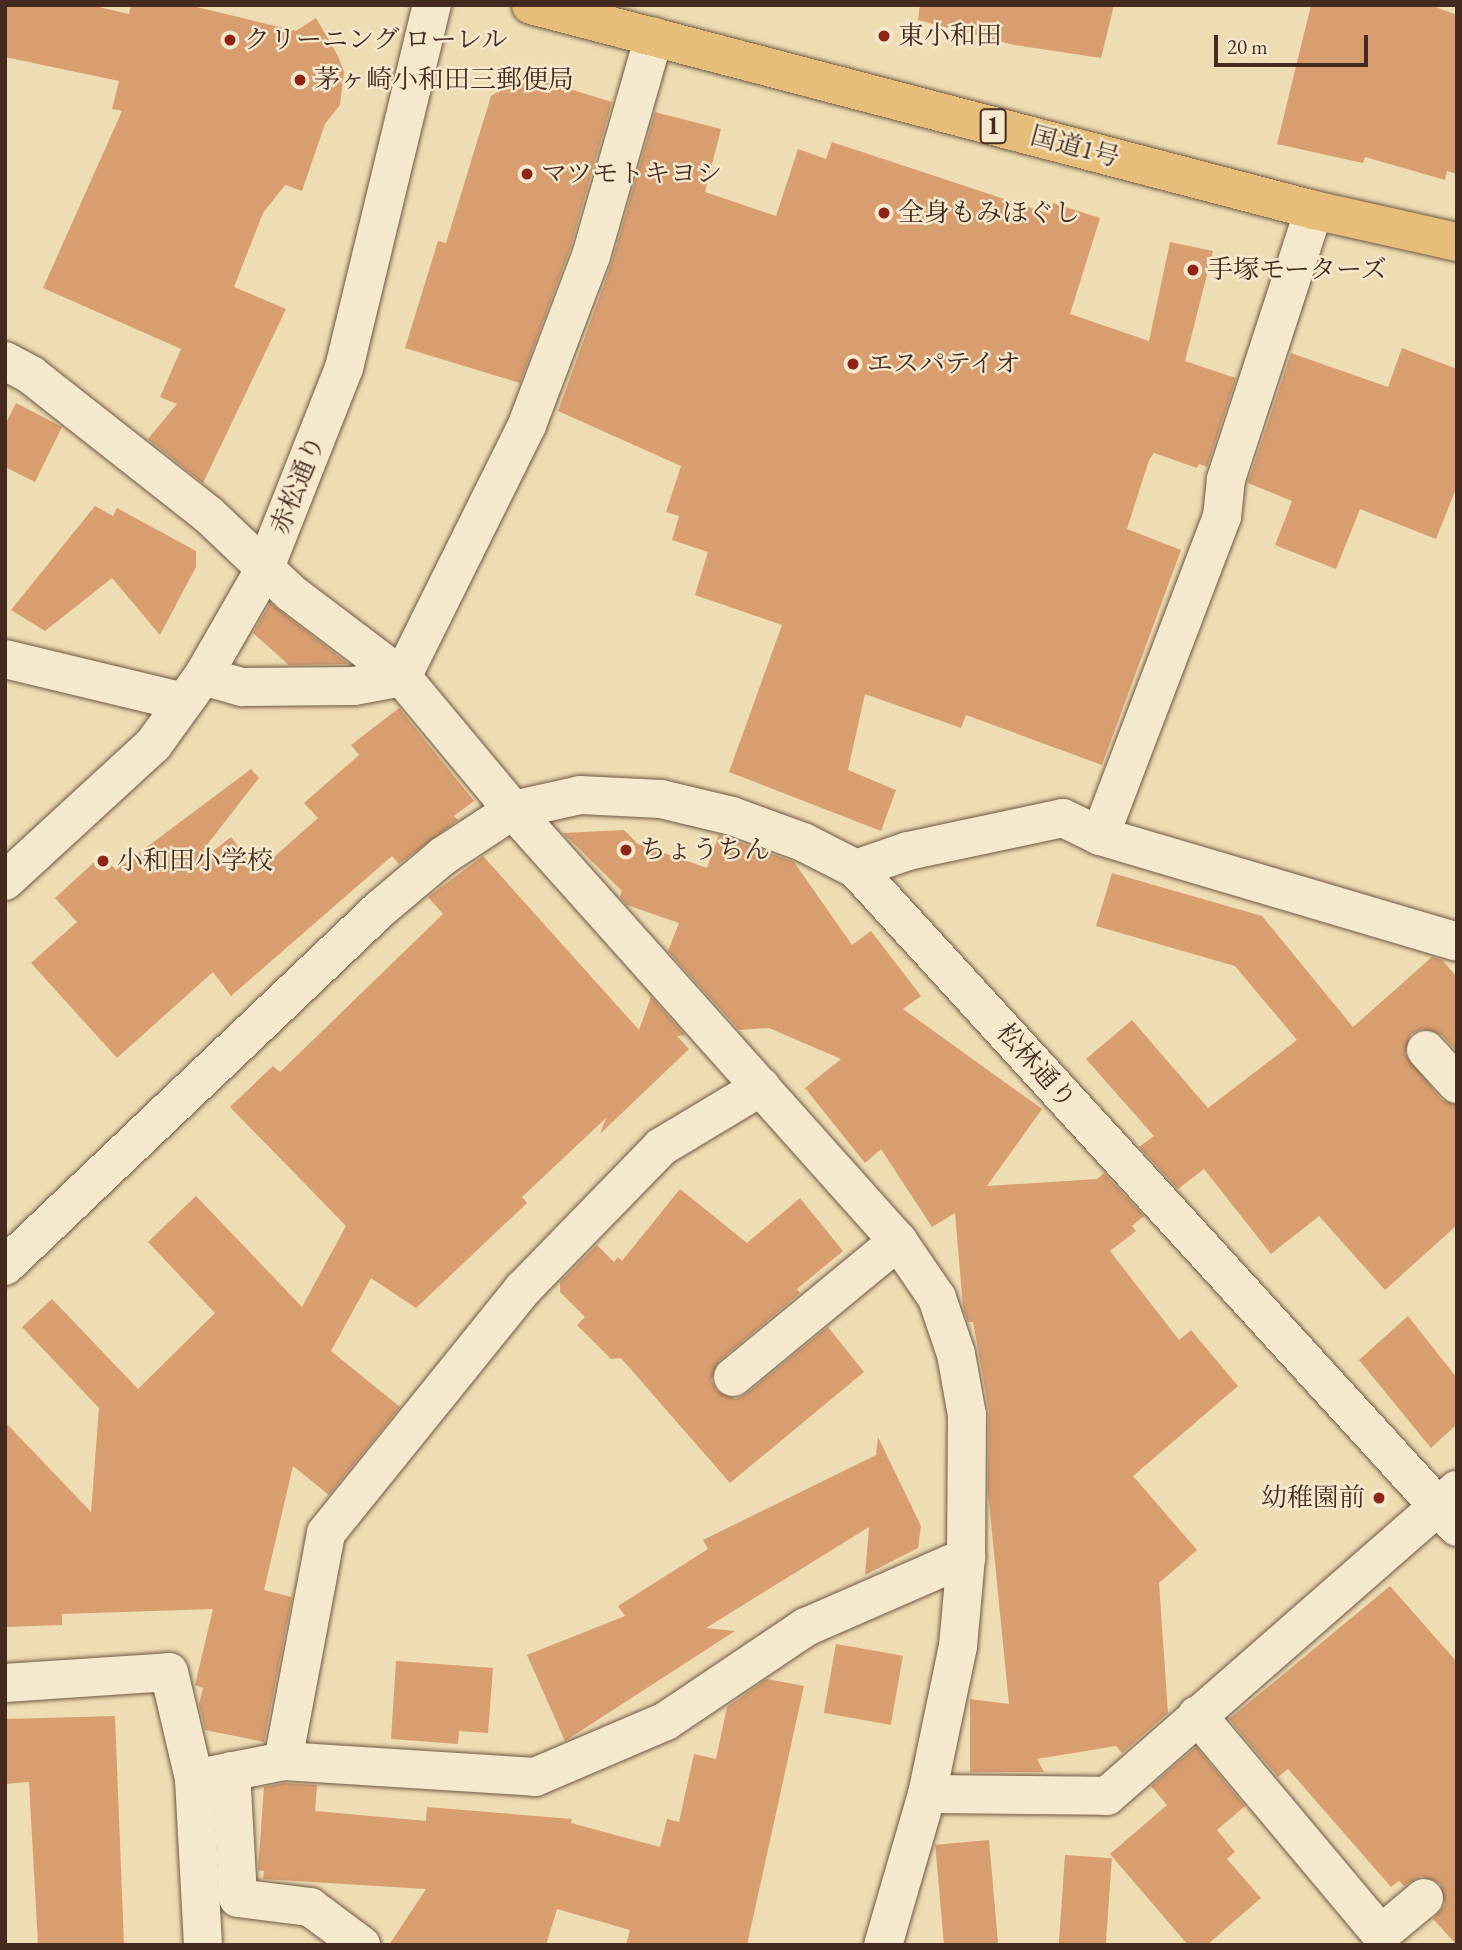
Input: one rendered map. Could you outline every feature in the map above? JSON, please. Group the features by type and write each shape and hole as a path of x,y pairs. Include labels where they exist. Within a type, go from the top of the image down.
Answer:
{"highway":[{"name":"国道1号","path":"531,5 1314,210 1457,242"}],"street":[{"name":"赤松通り","path":"5,881 153,745 194,689 264,570 344,368 432,5"},
{"path":"402,677 527,425 591,256 654,37"},
{"path":"1100,836 1222,517 1226,479 1314,210"},
{"path":"5,361 32,374 209,515 264,570 402,677 513,810 898,1241 937,1298 956,1354 967,1415 966,1558 957,1646 927,1794 883,1945"},
{"path":"5,659 194,689 354,686 402,677"},
{"name":"松林通り","path":"513,810 580,795 662,799 744,820 803,842 856,869 1451,1508"},
{"path":"5,1266 380,909 443,856 513,810"},
{"path":"856,869 908,851 1063,818 1100,836 1457,942"},
{"path":"1426,1050 1457,1084"},
{"path":"283,1761 326,1533 523,1289 652,1157 761,1087"},
{"path":"733,1377 898,1241"},
{"path":"927,1794 1107,1796 1198,1715 1451,1508"},
{"path":"194,1779 283,1761 535,1777 666,1721 806,1627 966,1558"},
{"path":"5,1683 169,1672 194,1779 203,1945"},
{"path":"1198,1715 1381,1934 1424,1898"},
{"path":"231,1771 238,1898 310,1908 361,1945"}],"building":[{"path":"5,5 90,5 129,14 131,5 188,5 296,31 316,18 338,56 344,72 340,105 325,124 302,191 285,185 263,213 234,287 286,309 203,483 148,439 177,404 160,397 181,349 43,288 122,111 112,109 119,81 5,57"},
{"path":"920,5 1114,5 1101,58 1014,45 918,20"},
{"path":"1311,5 1430,5 1457,15 1457,174 1447,171 1445,180 1365,157 1363,163 1277,144"},
{"name":"マツモトキヨシ","path":"524,75 612,102 570,249 520,383 405,348 438,241 446,243 491,96"},
{"path":"655,112 721,129 705,192 776,216 798,149 826,159 832,142 1050,214 1053,203 1100,218 1070,314 1149,341 1170,242 1213,251 1185,361 1236,378 1207,467 1199,464 1197,468 1154,453 1149,460 1127,529 1181,550 1102,765 966,715 961,728 865,694 848,770 896,790 881,831 729,772 782,625 695,595 708,552 672,540 679,516 666,512 681,466 558,411 612,262"},
{"path":"1402,348 1457,369 1457,486 1436,539 1360,509 1336,569 1275,545 1292,501 1248,483 1291,353 1388,387"},
{"path":"16,403 62,427 35,482 5,467 5,425"},
{"path":"95,506 113,516 117,508 196,551 196,567 160,635 112,578 45,631 11,610"},
{"path":"270,603 347,663 289,665 253,633"},
{"path":"399,708 474,801 454,816 458,820 399,864 392,856 231,996 213,972 117,1058 31,963 77,922 55,898 102,855 116,870 251,769 259,778 203,850 208,855 231,837 257,872 318,818 304,803 359,755 351,745"},
{"path":"624,830 638,844 707,868 719,835 794,862 852,945 871,931 921,996 903,1009 1042,1109 987,1186 1097,1179 1104,1173 1144,1216 1132,1226 1136,1231 1110,1251 1179,1340 1191,1330 1238,1386 1133,1476 1197,1550 1159,1583 1168,1713 1122,1753 1116,1746 1037,1759 1044,1772 970,1772 970,1699 1009,1704 988,1492 989,1411 973,1322 968,1322 963,1307 955,1213 932,1227 881,1149 865,1163 805,1088 841,1059 769,1028 739,1030 668,951 679,923 627,905 620,897 622,891 563,833"},
{"path":"483,856 639,1030 651,997 685,1035 677,1036 689,1049 600,1134 606,1118 522,1197 527,1203 416,1308 371,1278 331,1351 400,1407 329,1495 293,1466 264,1590 292,1597 264,1742 205,1730 199,1704 203,1688 195,1685 213,1609 62,1614 62,1625 5,1627 5,1422 91,1512 99,1408 22,1327 52,1299 138,1389 215,1313 148,1242 196,1196 302,1307 346,1226 230,1107 273,1066 280,1072 443,914 428,897"},
{"path":"1112,873 1262,916 1353,1027 1432,957 1442,960 1457,977 1457,1051 1442,1035 1422,1029 1411,1034 1405,1054 1441,1099 1457,1105 1457,1225 1385,1290 1319,1216 1271,1254 1204,1169 1178,1189 1139,1147 1154,1136 1086,1059 1132,1020 1208,1108 1297,1040 1235,966 1096,926"},
{"path":"680,1189 747,1243 800,1198 843,1251 797,1289 800,1293 719,1361 711,1380 717,1391 736,1399 746,1394 828,1327 864,1372 730,1483 621,1358 611,1359 577,1325 585,1317 560,1292 560,1282 597,1245 614,1262 618,1257 622,1261"},
{"path":"1408,1316 1457,1378 1457,1424 1431,1448 1359,1360"},
{"path":"878,1437 921,1526 918,1548 865,1575 869,1527 706,1628 735,1631 565,1741 527,1655 625,1616 618,1606 708,1549 703,1540 876,1455"},
{"path":"1390,1586 1457,1662 1457,1945 1433,1919 1445,1905 1440,1883 1421,1876 1404,1886 1399,1881 1391,1887 1288,1769 1278,1777 1229,1719"},
{"path":"836,1644 903,1656 891,1725 824,1713"},
{"path":"396,1661 493,1668 488,1733 459,1731 458,1744 391,1739"},
{"path":"767,1679 804,1686 747,1945 626,1945 630,1930 557,1909 546,1945 389,1945 426,1889 263,1879 264,1871 258,1870 264,1787 284,1783 317,1785 315,1811 426,1821 427,1807 572,1819 571,1823 660,1847 667,1819 679,1822 694,1754 716,1759 727,1707"},
{"path":"115,1716 124,1945 38,1945 29,1782 5,1784 5,1719"},
{"path":"1196,1747 1245,1806 1217,1830 1235,1852 1227,1859 1261,1898 1207,1945 1188,1945 1110,1854 1167,1805 1151,1786"},
{"path":"989,1840 998,1945 944,1945 935,1845"},
{"path":"1065,1855 1112,1858 1106,1945 1059,1945"}],"place":[{"name":"東小和田","path":"884,36"},
{"name":"クリーニング ローレル","path":"230,40"},
{"name":"茅ヶ崎小和田三郵便局","path":"300,80"},
{"name":"マツモトキヨシ","path":"527,174"},
{"name":"全身もみほぐし","path":"884,213"},
{"name":"手塚モーターズ","path":"1193,270"},
{"name":"エスパテイオ","path":"853,364"},
{"name":"ちょうちん","path":"626,850"},
{"name":"小和田小学校","path":"103,861"},
{"name":"幼稚園前","path":"1379,1498"}]}
